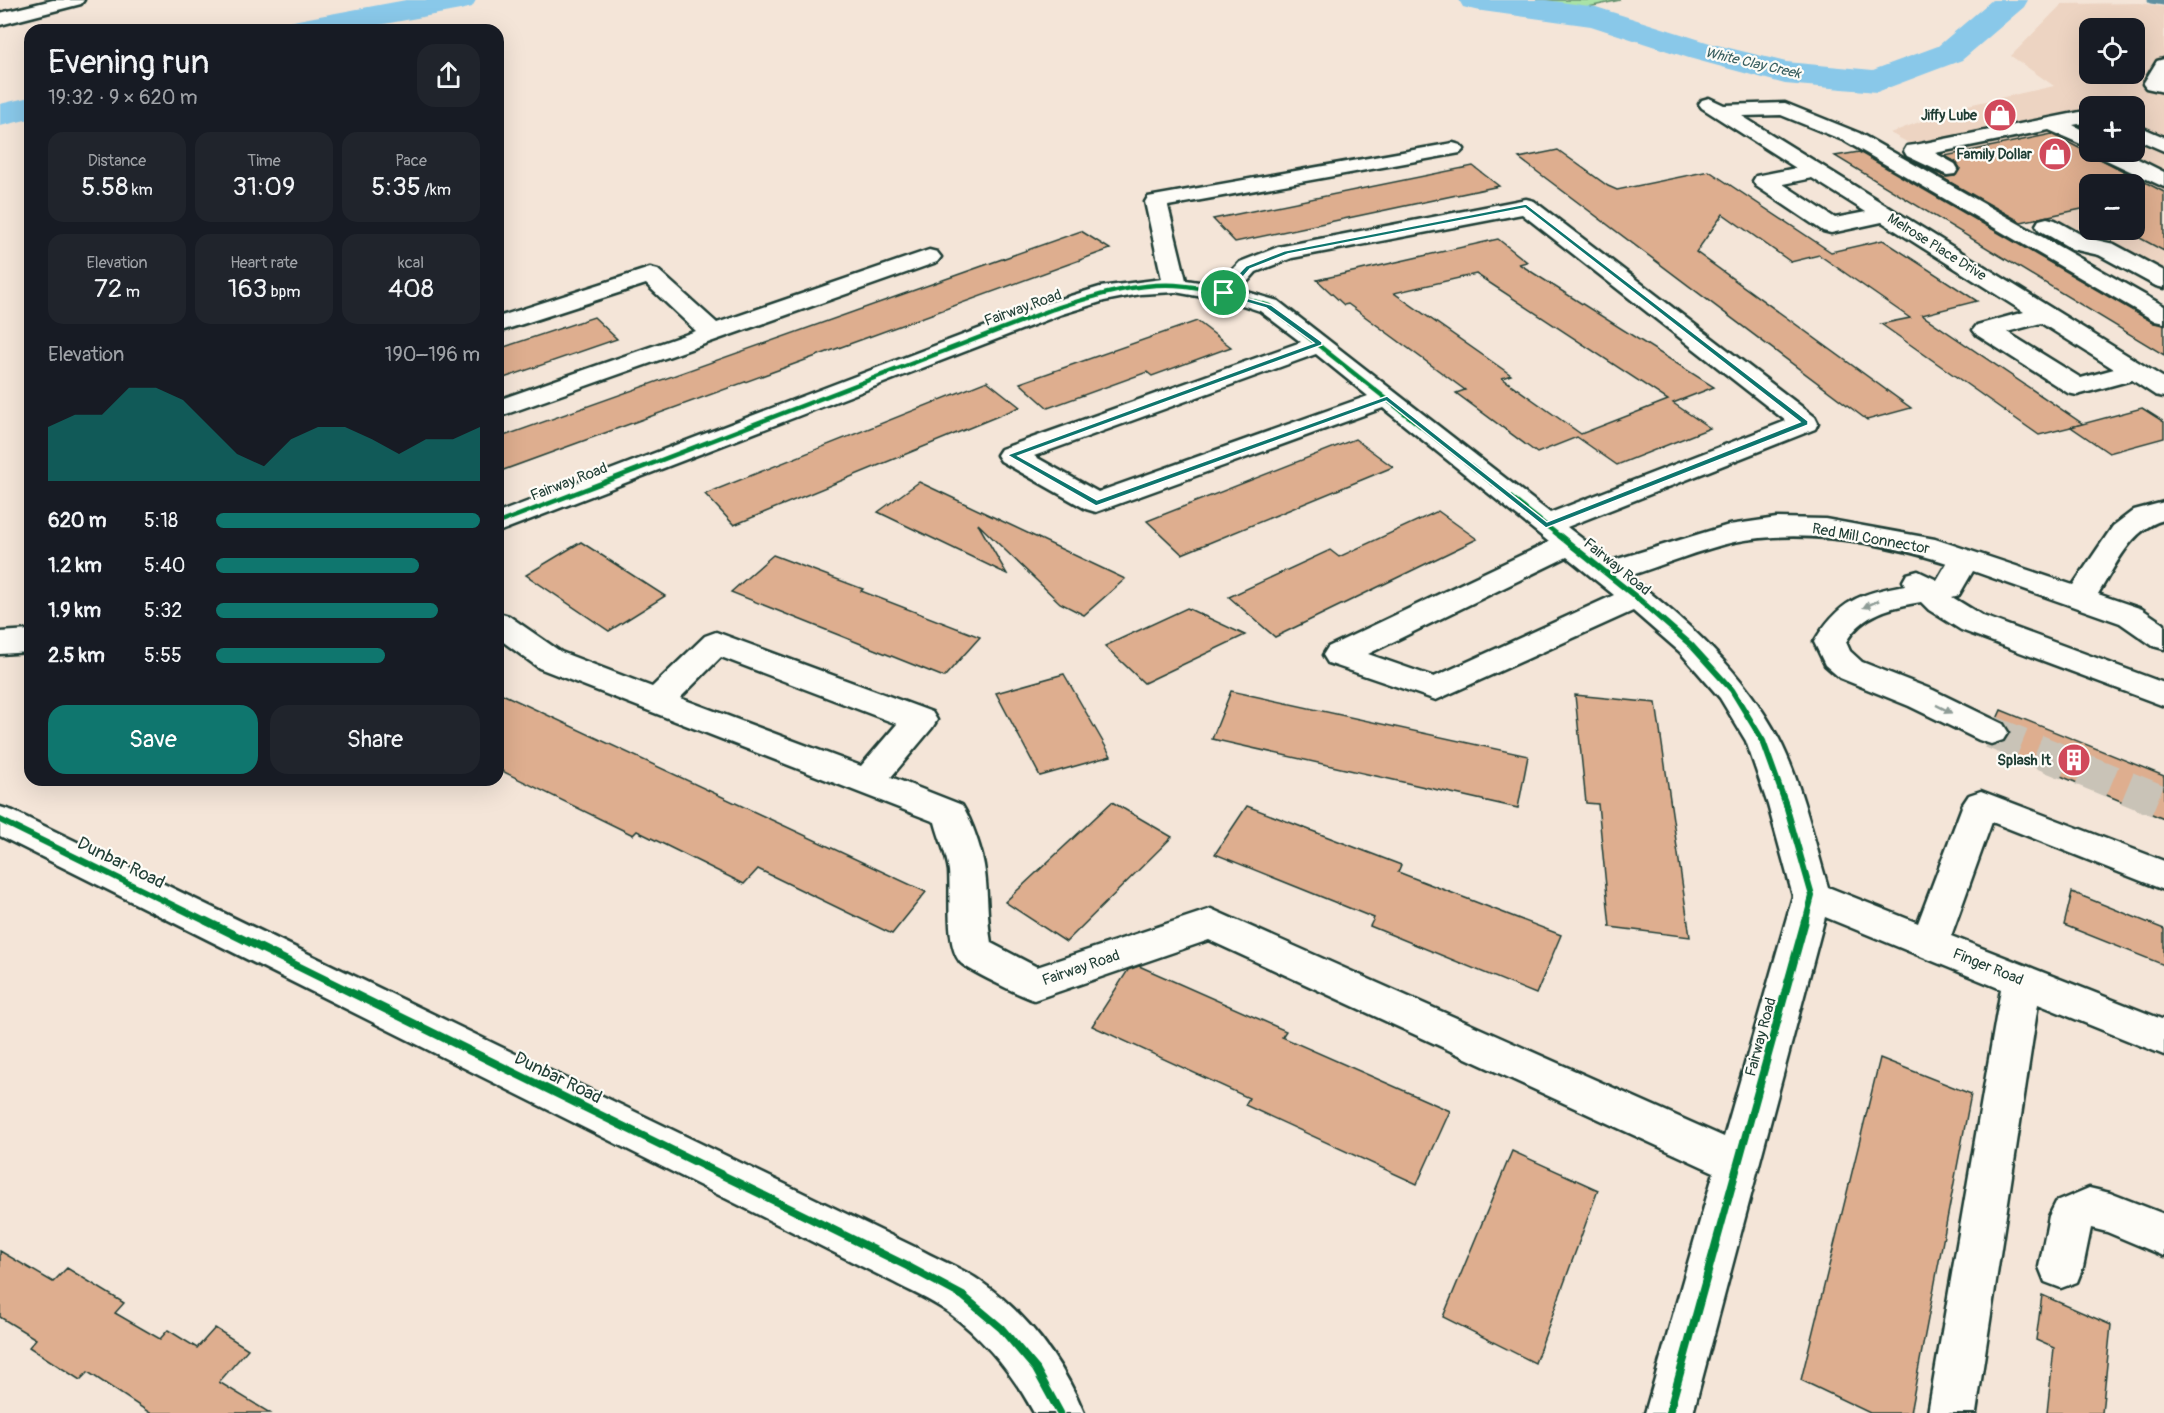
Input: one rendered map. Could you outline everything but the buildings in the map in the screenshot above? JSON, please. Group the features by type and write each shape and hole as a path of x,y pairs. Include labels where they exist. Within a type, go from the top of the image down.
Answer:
{"street":[{"path":"0,19 75,0"},
{"path":"2164,65 2153,84 2164,86"},
{"name":"Melrose Place Drive","path":"1852,136 1785,109 1715,108 2163,388"},
{"path":"2079,117 1915,151 2080,244 2106,249 2162,279"},
{"path":"2052,123 2079,136"},
{"path":"1912,129 1943,145"},
{"path":"2145,129 2164,131"},
{"path":"2145,134 2164,145"},
{"path":"1783,150 1852,136 2164,316"},
{"path":"1175,285 1156,202 1453,149"},
{"path":"2132,162 2159,173"},
{"path":"1815,171 1764,181 1831,226 1885,214"},
{"path":"1224,293 1248,267 1286,252 1526,206 1805,423 1546,525"},
{"path":"504,407 929,257"},
{"path":"504,323 650,275 713,333"},
{"name":"Fairway Road","path":"504,521 1053,309 1100,294 1140,287 1175,285 1224,293 1269,306 1319,344 1636,597 1691,645 1732,690 1763,741 1786,805 1812,896 1669,1413"},
{"path":"2044,314 1986,330 2077,387 2134,371"},
{"path":"1319,344 1011,455 1096,503 1387,398"},
{"path":"2080,598 2123,532 2144,516 2164,511"},
{"name":"Red Mill Connector","path":"1606,573 1729,534 1777,527 1825,528 1925,546 1965,558 2131,616 2164,639"},
{"path":"1570,544 1339,655 1436,689 1636,597"},
{"path":"1925,546 1912,575 1940,603 1972,623 2164,695"},
{"path":"1965,558 1948,588 1879,600 1855,611 1837,626 1830,642 1836,657 1851,670 1921,698 1991,732"},
{"name":"Red Mill Connector","path":"2131,616 2164,614"},
{"name":"Fairway Road","path":"504,626 549,660 950,814 967,870 968,918 974,952 1034,984 1211,924 1738,1163"},
{"path":"0,643 24,641"},
{"path":"657,702 717,643 920,720 867,782"},
{"path":"1929,943 1980,804 2164,876"},
{"name":"Dunbar Road","path":"0,820 907,1266 963,1296 1001,1328 1036,1369 1060,1413"},
{"name":"Finger Road","path":"1812,896 2164,1038"},
{"path":"1952,1413 2022,981"},
{"path":"2061,1268 2071,1216 2089,1208 2110,1213 2164,1235"}],"shaded area":[{"path":"2141,3 2164,7 2164,281 2088,240 2145,240 2145,174 2079,174 2079,235 1890,133 1959,107 2054,86 2011,56 2062,4"}],"green space":[{"path":"1536,0 1620,0 1584,8"}],"waterway":[{"name":"White Clay Creek","path":"330,24 460,0"},
{"name":"White Clay Creek","path":"1475,0 1596,17 1701,51 1785,73 1877,81 1950,53 2012,0"},
{"path":"2151,0 2164,2"},
{"name":"White Clay Creek","path":"0,115 24,109"}],"tunnel":[{"path":"1991,732 2164,803"}],"cycle path":[{"path":"504,521 1053,309 1100,294 1140,287 1175,285 1241,297 1269,306 1319,344 1636,597 1691,645 1732,690 1763,741 1786,805 1812,896 1669,1413"},
{"path":"0,820 907,1266 963,1296 1001,1328 1036,1369 1060,1413"}],"place":[{"name":"Jiffy Lube","path":"2000,115"},
{"name":"Family Dollar","path":"2055,154"},
{"name":"Splash It","path":"2074,760"}],"route":[{"path":"1526,206 1805,423 1546,525 1387,398 1096,503 1011,455 1319,344 1269,306 1224,293 1248,267 1286,252 1526,206"}]}
